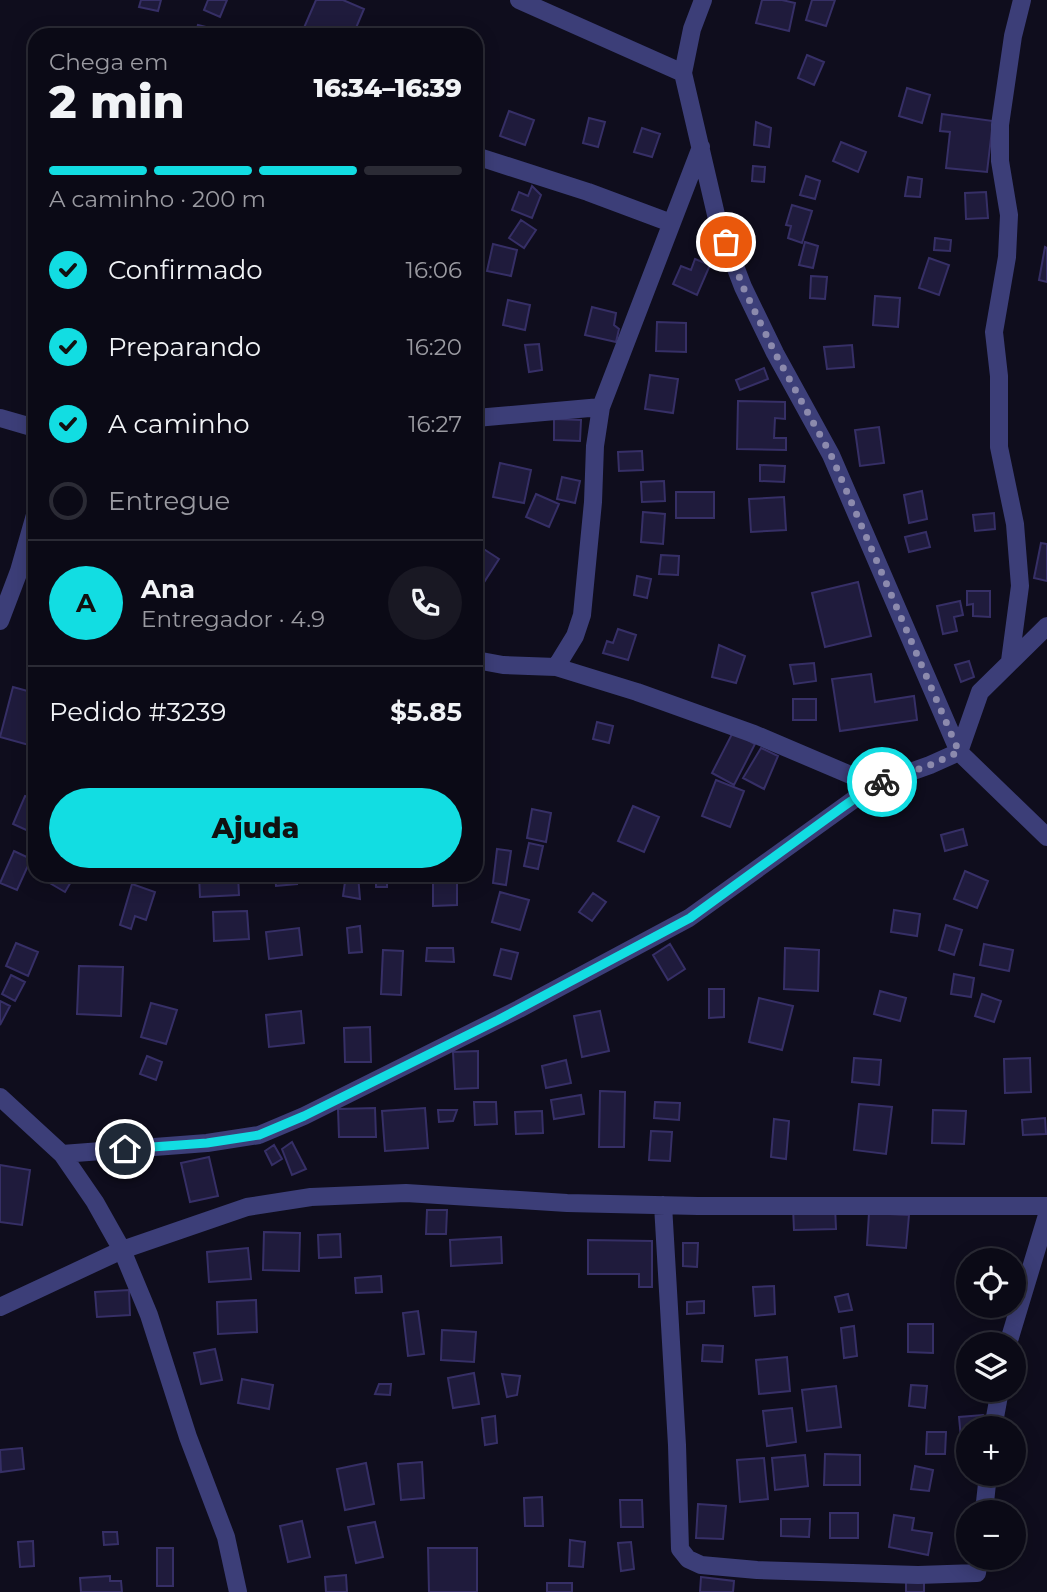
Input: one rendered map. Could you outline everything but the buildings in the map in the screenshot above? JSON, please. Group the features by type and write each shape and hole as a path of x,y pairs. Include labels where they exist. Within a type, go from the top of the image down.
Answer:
{"street":[{"path":"519,0 683,74"},
{"path":"703,0 692,29 683,74 717,219 743,287 775,353 831,455 959,752 1047,837"},
{"path":"1010,661 1020,586 1015,524 999,447 999,376 994,332 1007,257 1009,215 1000,161 1000,125 1013,36 1022,0"},
{"path":"556,667 575,636 582,614 593,502 595,446 601,407 701,147"},
{"path":"483,158 588,192 671,223"},
{"path":"483,417 601,407"},
{"path":"0,418 28,426"},
{"path":"0,621 28,540"},
{"path":"62,1154 220,1141 259,1135 304,1116 507,1015 690,918 874,785 959,752 980,692 1047,626"},
{"path":"483,661 503,665 556,667 696,712 874,785"},
{"path":"0,1097 62,1154 95,1202 122,1250 149,1315 188,1437 226,1537 238,1592"},
{"path":"0,1307 122,1250 247,1207 311,1197 405,1192 567,1203 1047,1206"},
{"path":"663,1205 677,1445 680,1549 688,1559 701,1565 757,1570 918,1575 977,1573 977,1570"},
{"path":"1012,1332 1047,1215"}],"way so far":[{"path":"726,242 743,287 775,353 831,455 959,752 882,782"}],"route":[{"path":"125,1149 207,1143 259,1135 304,1116 498,1020 690,918 844,806 882,782"}]}
